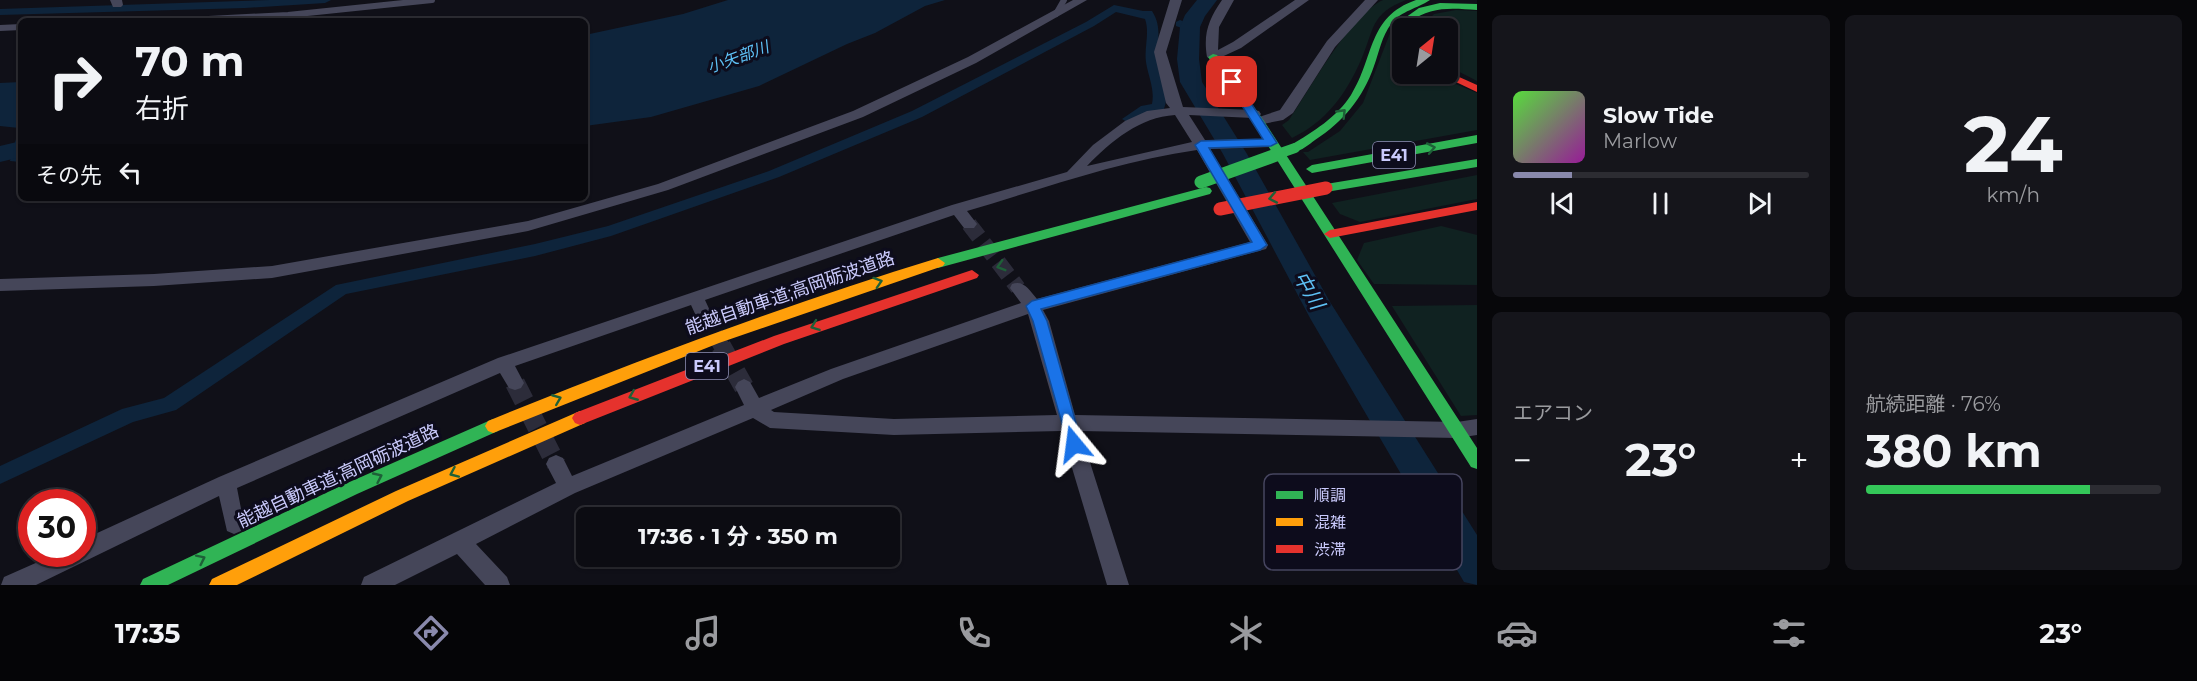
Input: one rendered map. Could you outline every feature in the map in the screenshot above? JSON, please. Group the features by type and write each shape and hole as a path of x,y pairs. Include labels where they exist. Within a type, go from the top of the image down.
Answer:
{"main road":[{"path":"1204,186 1295,148 1336,119 1359,92 1386,19 1401,7 1425,0"},
{"path":"1469,0 1477,1"},
{"path":"1409,18 1427,8 1477,7"},
{"path":"1214,57 1256,118 1477,462"},
{"path":"1458,80 1477,89"},
{"name":"E41","path":"1276,176 1477,140"},
{"name":"E41","path":"1214,210 1477,158"},
{"path":"1326,188 1477,163"},
{"path":"1204,186 1241,184"},
{"name":"能越自動車道;高岡砺波道路","path":"149,585 412,461 557,399 706,340 1058,222 1204,186"},
{"path":"1330,234 1477,206"},
{"name":"E41","path":"218,585 424,486 695,371 822,324 988,270"}],"street":[{"path":"0,285 154,280 272,272 528,226 663,187 858,114 972,60 1081,0"},
{"path":"372,585 568,487 837,374 1032,306 1260,245 1186,112 1173,104 1160,52 1176,0"},
{"path":"1228,0 1216,18 1209,38 1214,57 1237,45 1303,0"},
{"path":"1072,175 1086,157 1127,127 1153,113 1220,113 1256,118 1277,117 1287,112 1336,39 1358,12 1372,0"},
{"path":"96,544 226,483 504,363 695,297 957,210 1072,175 1173,149 1205,145 1271,143"},
{"path":"957,210 969,224"},
{"path":"1018,288 1040,321 1068,423 1118,585"},
{"path":"695,297 703,313"},
{"path":"504,363 515,383"},
{"path":"744,387 755,408 770,420 894,427 1068,423 1457,430 1477,427"},
{"path":"556,464 568,487"},
{"path":"226,483 234,524"},
{"path":"460,542 499,585"},
{"path":"12,585 50,567"}],"lane":[{"path":"229,18 288,15 432,0"},
{"path":"1056,14 1064,0"},
{"path":"0,28 18,27"}],"shaded area":[{"path":"1383,0 1406,0 1394,5 1375,23 1361,60 1334,106 1315,124 1292,138 1282,125 1289,120 1357,21 1370,8"},
{"path":"1456,10 1477,11 1477,81 1458,71 1458,18 1430,18 1434,14"},
{"path":"1392,28 1392,84 1456,84 1477,93 1477,130 1310,160 1303,152 1308,152 1340,131 1363,103"},
{"path":"1477,175 1477,199 1360,222 1340,214 1332,203"},
{"path":"1441,226 1477,235 1477,285 1374,284 1357,260 1364,243"},
{"path":"1477,305 1477,415 1461,416 1392,306"}],"water":[{"name":"小矢部川","path":"728,0 945,0 925,6 875,33 759,86 651,117 588,126 588,34 683,14"},
{"path":"18,82 18,128 0,126 0,83"},
{"path":"18,132 18,162 10,161"}],"waterway":[{"path":"0,12 245,5 325,0"},
{"name":"中川","path":"1207,0 1195,15 1190,27 1188,59 1191,82 1235,154 1320,310 1419,474"},
{"path":"0,475 129,415 169,404 342,289 535,250 611,231 774,174 917,114 1090,24 1114,8 1148,16"},
{"path":"1129,119 1146,109 1158,108 1160,95 1152,55 1153,29 1148,13"},
{"path":"1180,24 1190,27"},
{"path":"0,154 18,150"},
{"name":"中川","path":"1462,544 1477,569"}],"tunnel":[{"path":"969,224 1018,288"},
{"path":"703,313 722,347"},
{"path":"721,346 744,387"},
{"path":"515,383 556,464"}],"traffic: fast":[{"path":"1295,148 1329,125 1351,103 1365,79 1385,25 1407,6 1425,0"},
{"path":"1409,18 1431,7 1449,5 1477,7"},
{"path":"1213,57 1258,121 1477,462"},
{"path":"1312,169 1477,139"},
{"path":"1201,182 1295,148"},
{"path":"1326,188 1477,163"},
{"path":"938,263 1206,191"},
{"path":"149,585 351,489 493,426"}],"traffic: slow":[{"path":"493,426 714,339 938,263"},
{"path":"218,585 402,496 580,418"}],"traffic: jam":[{"path":"1458,80 1477,89"},
{"path":"1220,209 1326,188"},
{"path":"1330,234 1477,206"},
{"path":"580,418 779,340 972,275"}],"route":[{"path":"1074,444 1040,321 1032,306 1260,245 1201,145 1271,143 1232,82"}]}
